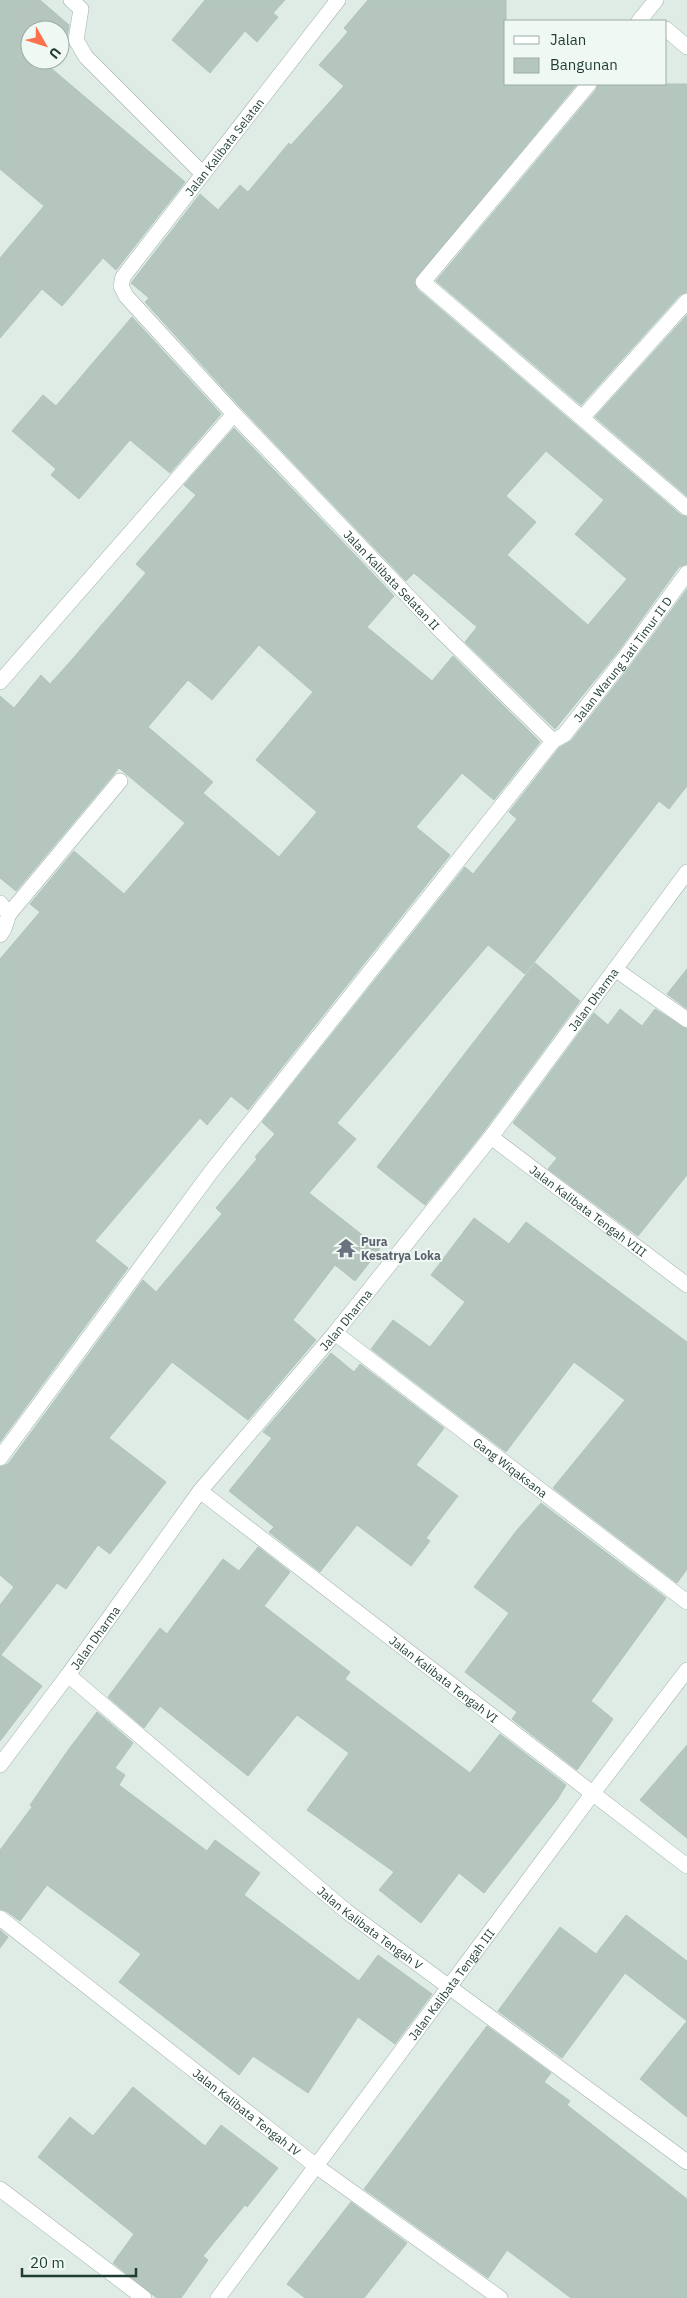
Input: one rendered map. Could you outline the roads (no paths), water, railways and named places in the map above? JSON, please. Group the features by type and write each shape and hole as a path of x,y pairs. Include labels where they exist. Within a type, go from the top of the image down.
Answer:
{"street":[{"path":"71,0 81,9 76,40 86,57 203,174"},
{"name":"Jalan Kalibata Selatan","path":"126,296 121,286 122,278 338,0"},
{"path":"647,18 656,0"},
{"path":"667,30 687,47"},
{"path":"588,85 423,282 687,508"},
{"name":"Jalan Kalibata Selatan II","path":"126,296 234,414 443,633 553,740"},
{"path":"582,418 687,301"},
{"path":"0,682 234,414"},
{"name":"Jalan Warung Jati Timur II D","path":"0,1458 211,1172 553,740 564,735 624,659 687,573"},
{"path":"0,935 4,929 5,908 120,781"},
{"name":"Jalan Dharma","path":"0,1765 68,1675 200,1491 335,1333 491,1137 687,872"},
{"path":"615,969 687,1020"},
{"name":"Jalan Kalibata Tengah VIII","path":"491,1137 687,1285"},
{"name":"Gang Wiqaksana","path":"335,1333 687,1602"},
{"name":"Jalan Kalibata Tengah VI","path":"200,1491 687,1866"},
{"name":"Jalan Kalibata Tengah III","path":"218,2298 593,1793 687,1670"},
{"name":"Jalan Kalibata Tengah V","path":"68,1675 346,1911 687,2162"},
{"name":"Jalan Kalibata Tengah IV","path":"0,1918 316,2166 500,2298"},
{"path":"0,2189 144,2298"}],"place":[{"name":"Pura Kesatrya Loka","path":"346,1248"}]}
